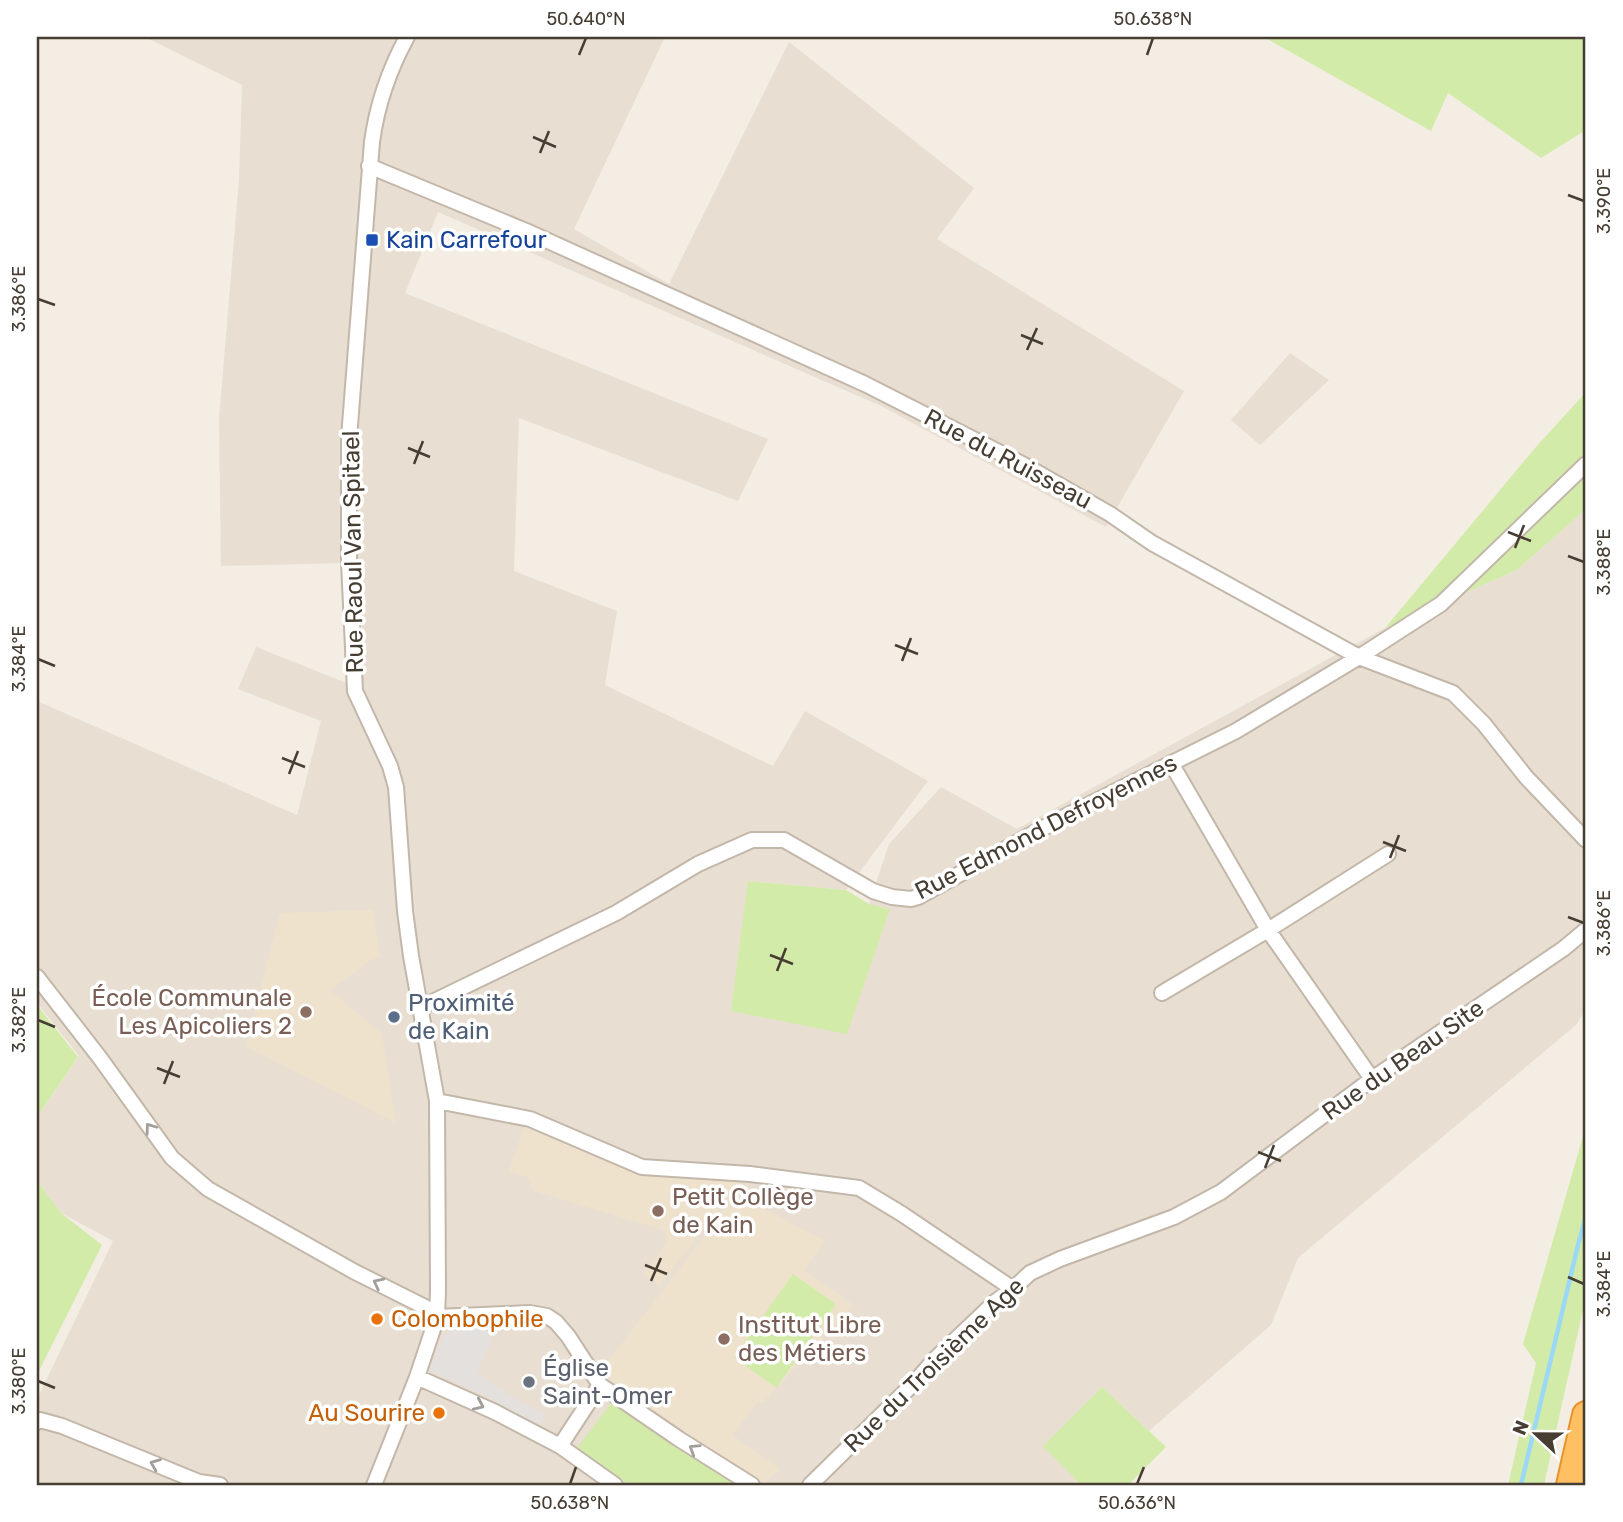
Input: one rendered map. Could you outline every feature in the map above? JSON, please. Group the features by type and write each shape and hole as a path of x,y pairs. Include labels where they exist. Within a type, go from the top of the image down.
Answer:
{"highway":[{"path":"1570,1485 1586,1415"}],"street":[{"name":"Rue Raoul Van Spitael","path":"374,1485 417,1377 437,1317 437,1101 419,1007 405,911 396,787 390,766 355,691 349,562 349,438 369,166 375,118 389,76 407,37"},
{"name":"Rue du Ruisseau","path":"369,166 526,231 865,384 1026,466 1110,514 1152,543 1359,657 1453,693 1484,724 1526,777 1586,840"},
{"name":"Rue Edmond Defroyennes","path":"419,1007 616,913 698,864 752,840 784,840 873,891 911,900 1056,821 1236,731 1359,657 1441,604 1586,464"},
{"path":"1171,763 1268,930 1372,1079"},
{"path":"1162,993 1268,930 1388,853"},
{"name":"Rue du Beau Site","path":"1221,1192 1372,1079 1563,949 1586,930"},
{"path":"37,977 172,1158 208,1189 333,1260 425,1307 437,1317 530,1313 547,1316 568,1336 597,1380 679,1439 752,1485"},
{"path":"437,1101 530,1119 642,1167 750,1174 859,1188 1013,1289"},
{"name":"Rue du Troisième Age","path":"810,1485 935,1359 1030,1273 1060,1259 1174,1217 1221,1192"},
{"path":"417,1377 495,1412 560,1446 615,1485"},
{"path":"560,1446 597,1380"},
{"path":"37,1422 40,1420 62,1426 199,1482 220,1485"}],"shaded area":[{"path":"145,37 665,37 574,229 669,284 789,42 974,188 937,239 1184,391 1106,527 881,406 438,212 405,293 768,439 738,501 519,418 514,571 617,611 605,685 773,766 805,711 928,781 846,890 748,881 890,910 869,904 889,844 941,787 1017,829 1385,628 1517,570 1586,509 1586,1009 1576,1025 1298,1258 1271,1325 1149,1431 1102,1387 1044,1446 1081,1485 37,1485 37,1397 113,1241 61,1213 37,1181 37,1117 79,1056 37,1003 37,701 297,815 321,721 238,689 256,647 349,684 344,563 221,566 219,420 239,180 242,85"},
{"path":"1290,353 1329,380 1260,445 1231,420"},
{"name":"École Communale Les Apicoliers 2","path":"373,910 380,957 371,960 330,990 382,1034 396,1123 246,1046 280,913"},
{"name":"Petit Collège de Kain","path":"526,1122 641,1171 743,1178 659,1286 644,1273 666,1243 666,1231 534,1191 527,1177 509,1171"},
{"name":"Institut Libre des Métiers","path":"737,1194 825,1241 804,1270 853,1305 762,1403 759,1401 732,1435 780,1469 763,1485 683,1436 600,1372"},
{"path":"490,1325 490,1344 476,1370 493,1385 546,1416 539,1425 486,1396 429,1371 447,1334 460,1327"}],"green space":[{"path":"1264,37 1586,37 1586,130 1541,158 1448,93 1431,131"},
{"path":"1586,392 1586,509 1517,570 1385,628 1535,448"},
{"path":"748,881 846,890 869,904 890,909 847,1034 731,1011"},
{"path":"37,1005 78,1057 37,1117"},
{"path":"1586,1126 1586,1296 1544,1485 1508,1485 1536,1363 1523,1344"},
{"path":"37,1181 61,1213 102,1245 37,1375"},
{"path":"793,1274 836,1304 776,1388 734,1357"},
{"path":"1102,1387 1166,1447 1128,1485 1081,1485 1043,1446"},
{"path":"613,1401 735,1485 630,1485 577,1448"}],"waterway":[{"path":"1521,1485 1586,1216"}],"place":[{"name":"Kain Carrefour","path":"372,240"},
{"name":"École Communale Les Apicoliers 2","path":"306,1012"},
{"name":"Proximité de Kain","path":"394,1017"},
{"name":"Petit Collège de Kain","path":"658,1211"},
{"name":"Colombophile","path":"377,1319"},
{"name":"Institut Libre des Métiers","path":"724,1339"},
{"name":"Église Saint-Omer","path":"529,1382"},
{"name":"Au Sourire","path":"439,1413"}]}
